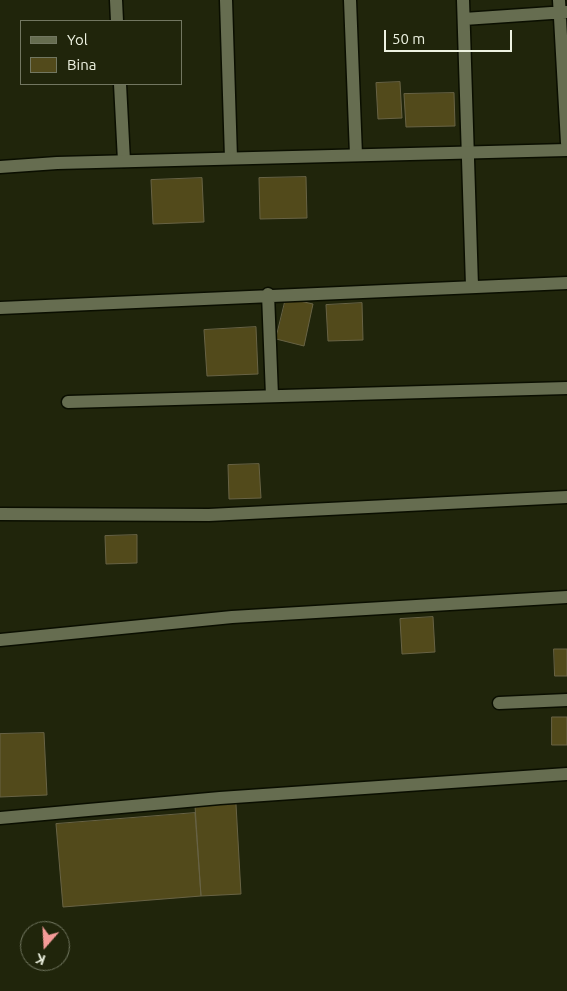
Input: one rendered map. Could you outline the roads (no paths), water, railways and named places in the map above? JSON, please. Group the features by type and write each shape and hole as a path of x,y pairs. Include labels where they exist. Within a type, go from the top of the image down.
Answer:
{"street":[{"path":"116,0 117,20"},
{"path":"226,0 231,158"},
{"path":"350,0 356,155"},
{"path":"463,0 472,286"},
{"path":"464,19 562,8 567,143"},
{"path":"120,85 124,161"},
{"path":"0,167 124,161 567,150"},
{"path":"0,308 268,294 567,283"},
{"path":"268,294 272,396"},
{"path":"68,402 567,388"},
{"path":"0,514 210,515 567,497"},
{"path":"0,640 232,618 567,597"},
{"path":"499,702 567,700"},
{"path":"0,818 220,798 567,774"}]}
